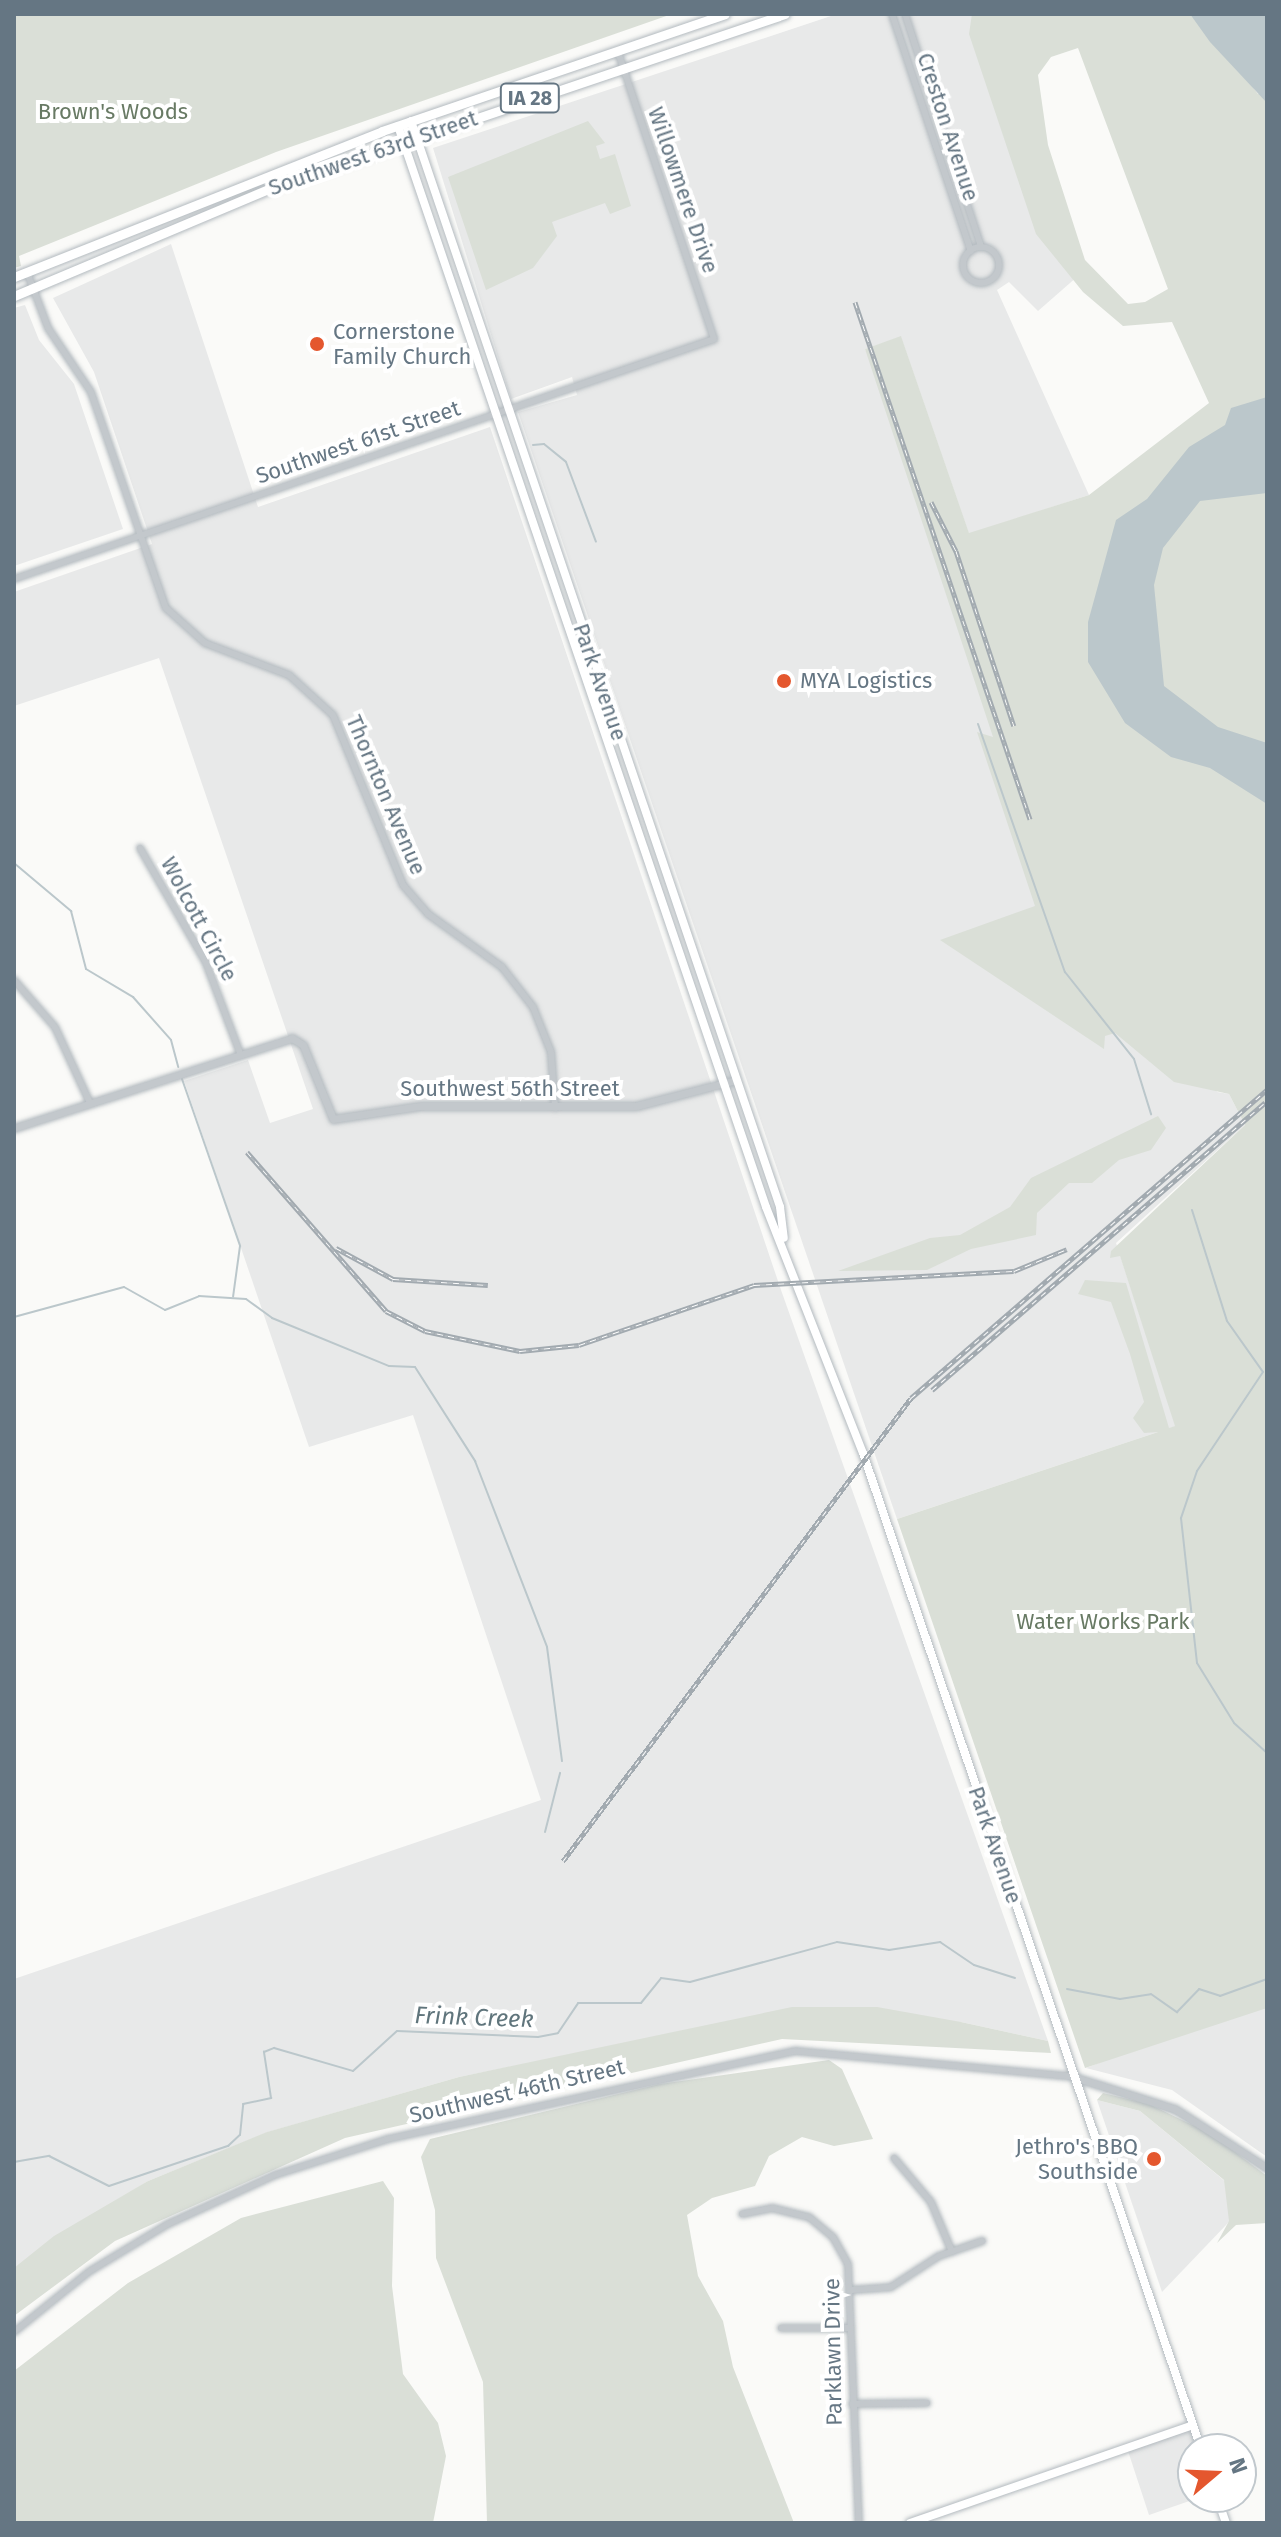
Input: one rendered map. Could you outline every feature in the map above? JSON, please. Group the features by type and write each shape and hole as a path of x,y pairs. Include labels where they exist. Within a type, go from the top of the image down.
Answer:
{"main road":[{"name":"Southwest 63rd Street","path":"14,277 411,121 725,14"},
{"name":"Southwest 63rd Street","path":"14,296 276,186 785,14"},
{"name":"Park Avenue","path":"411,121 780,1207 785,1242"},
{"name":"Park Avenue","path":"398,126 724,1084 785,1242 1196,2433"},
{"path":"910,2523 1193,2425"}],"street":[{"name":"Creston Avenue","path":"892,14 971,251 967,275 988,281 999,263 981,247 905,14"},
{"name":"Willowmere Drive","path":"618,52 714,339"},
{"path":"971,251 981,247"},
{"name":"Thornton Avenue","path":"27,272 55,341 91,392 159,597 183,628 289,675 333,715 403,885 428,914 502,967 533,1007 553,1060 555,1108"},
{"name":"Southwest 61st Street","path":"14,579 714,339"},
{"name":"Wolcott Circle","path":"140,848 206,963 240,1053"},
{"path":"14,980 55,1027 89,1101"},
{"name":"Southwest 56th Street","path":"14,1128 240,1053 298,1040 333,1119 420,1106 636,1106 736,1080"},
{"name":"Southwest 46th Street","path":"14,2332 90,2271 204,2206 312,2161 404,2136 796,2051 1074,2077"},
{"path":"1074,2077 1175,2109 1267,2168"},
{"path":"894,2158 931,2202 952,2252"},
{"name":"Parklawn Drive","path":"742,2214 787,2209 816,2221 842,2249 852,2290 852,2404 859,2523"},
{"path":"852,2290 891,2287 952,2252 982,2241"},
{"path":"781,2328 851,2328"},
{"path":"852,2404 927,2403"}],"shaded area":[{"path":"837,14 998,14 1086,269 1038,311 1009,282 997,290 1089,495 969,534 901,337 865,349 1217,1092 1229,1094 1245,1125 1116,1243 1176,1426 897,1519 518,412 577,395 572,377 511,399 433,148"},
{"path":"1190,14 1267,14 1267,103 1210,42"},
{"path":"171,244 258,507 490,427 781,1290 1048,2041 961,2022 645,2040 459,2077 268,2132 148,2181 14,2268 14,1979 541,1800 413,1415 309,1447 184,1081 248,1060 270,1123 313,1109 159,658 14,706 14,592 152,544 94,372 53,298"},
{"path":"25,305 39,340 74,384 123,529 14,566 14,308"},
{"path":"1267,397 1267,493 1200,501 1163,548 1154,585 1164,686 1218,727 1267,743 1267,804 1210,768 1171,757 1125,723 1088,662 1088,622 1116,520 1147,499 1189,447 1225,425 1231,408"},
{"path":"1267,1998 1267,2157 1172,2090 1086,2068"},
{"path":"1097,2100 1140,2111 1249,2201 1162,2292"},
{"path":"1193,2425 1196,2433 1177,2433 1177,2505 1149,2515 1127,2448"}],"green space":[{"name":"Brown's Woods","path":"14,14 672,14 276,152 19,256 21,266 14,268"},
{"name":"Water Works Park","path":"972,14 1197,14 1258,94 1267,94 1267,2008 1085,2068 897,1519 1158,1432 1144,1433 1133,1418 1144,1402 1130,1354 1111,1302 1078,1294 1085,1280 1126,1283 1169,1428 1175,1426 1120,1256 1110,1258 1111,1251 1245,1125 1229,1094 1174,1082 1115,1033 1105,1036 1104,1049 940,940 1035,906 977,732 993,737 865,349 901,336 969,533 1089,495 1209,403 1172,322 1123,326 1083,292 1036,234 969,34","holes":["1078,48 1168,289 1145,302 1128,304 1085,260 1048,145 1038,75 1051,57"]},
{"path":"588,121 605,143 596,146 600,159 615,154 631,206 610,214 605,203 552,222 557,236 533,268 486,290 448,177"},
{"path":"1158,1116 1166,1128 1151,1150 1119,1160 1092,1183 1069,1183 1037,1213 1036,1235 971,1249 927,1270 838,1271 930,1238 960,1235 1010,1207 1031,1178"},
{"path":"792,2007 877,2007 1048,2041 1051,2053 782,2039 345,2138 115,2241 14,2316 14,2268 54,2236 148,2181 267,2132 459,2077"},
{"path":"829,2060 842,2069 873,2139 834,2146 802,2137 769,2156 755,2186 712,2198 687,2215 698,2276 723,2321 733,2367 794,2523 487,2523 483,2382 436,2258 435,2210 421,2157 430,2139 660,2084"},
{"path":"1103,2093 1149,2104 1211,2134 1267,2176 1267,2223 1236,2225 1217,2243 1229,2221 1224,2180 1140,2111 1097,2100"},
{"path":"383,2181 394,2198 392,2286 403,2374 438,2423 446,2456 433,2523 14,2523 14,2371 128,2283 241,2218"}],"waterway":[{"path":"533,445 544,444 566,462 596,542"},
{"path":"978,724 1065,972 1134,1059 1151,1114"},
{"path":"14,863 71,911 86,969 133,997 171,1040 178,1067"},
{"path":"182,1079 240,1246 233,1297"},
{"path":"1192,1210 1227,1321 1263,1372 1197,1471 1181,1518 1197,1663 1234,1723 1267,1753"},
{"path":"14,1317 124,1287 165,1310 199,1296 246,1299 272,1318 389,1366 415,1367 475,1461 547,1647 562,1761"},
{"path":"545,1832 560,1773"},
{"name":"Frink Creek","path":"14,2162 49,2156 109,2186 228,2146 240,2135 243,2104 271,2098 264,2052 274,2048 353,2071 397,2031 538,2037 558,2033 578,2003 641,2003 661,1978 690,1982 837,1942 889,1950 940,1942 974,1965 1015,1978"},
{"name":"Frink Creek","path":"1067,1989 1120,1999 1151,1994 1177,2012 1199,1989 1220,1996 1267,1979"}],"railway":[{"path":"855,302 1030,819"},
{"path":"931,502 956,551 1014,726"},
{"path":"563,1861 911,1398 1267,1090"},
{"path":"932,1390 1265,1103"},
{"path":"247,1152 386,1311 425,1331 520,1351 579,1345 754,1285 1014,1271 1067,1249"},
{"path":"336,1248 393,1279 488,1285"}],"place":[{"name":"Cornerstone Family Church","path":"317,344"},
{"name":"MYA Logistics","path":"784,681"},
{"name":"Jethro's BBQ Southside","path":"1154,2159"}]}
